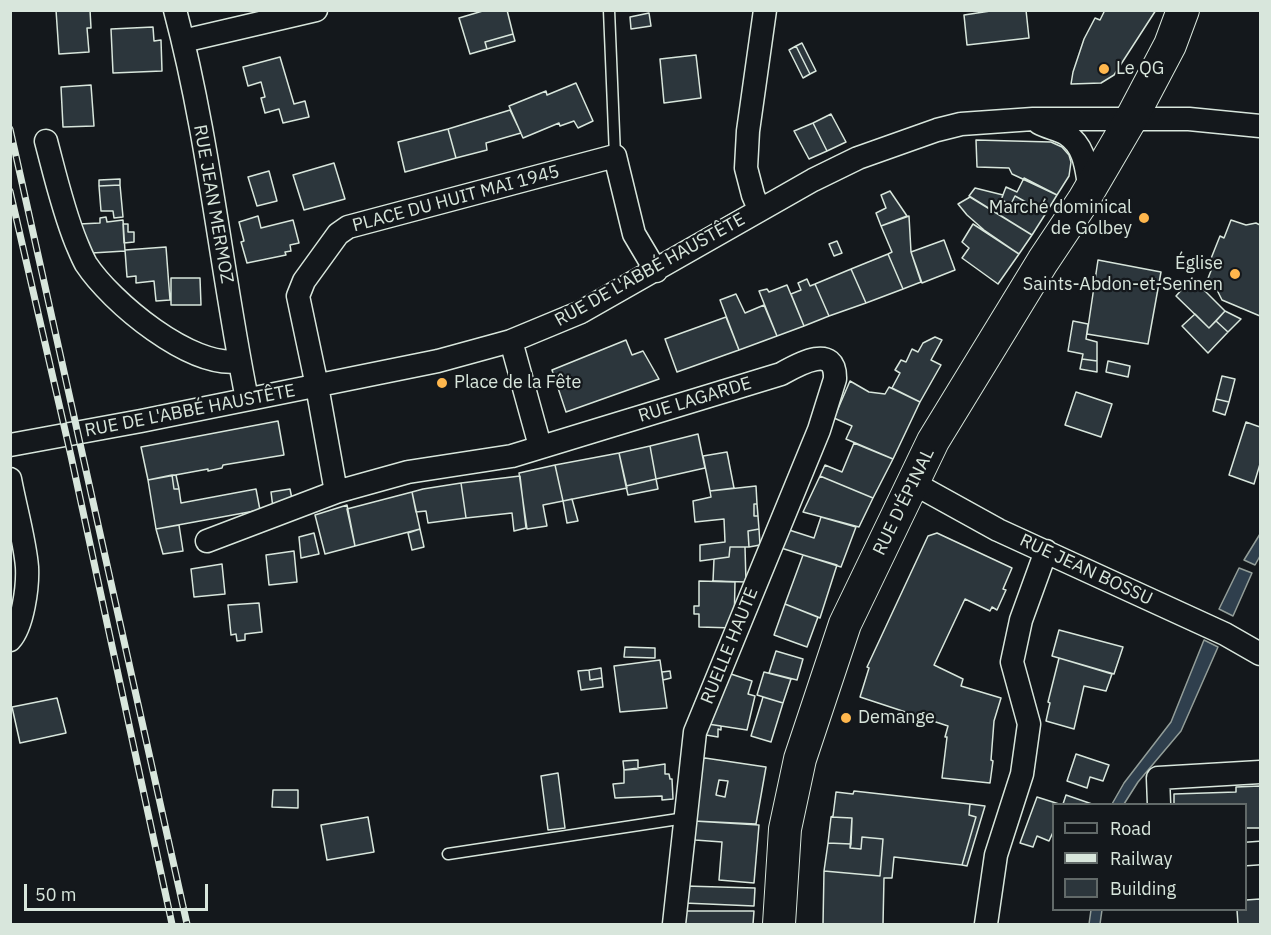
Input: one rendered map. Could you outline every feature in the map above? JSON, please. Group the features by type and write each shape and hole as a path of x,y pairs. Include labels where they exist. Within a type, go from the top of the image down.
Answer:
{"main road":[{"name":"RUE D'ÉPINAL","path":"779,924 785,829 800,759 845,624 939,431 1043,261 1090,190 1170,45 1183,10"}],"street":[{"name":"RUE JEAN MERMOZ","path":"175,10 210,174 247,399"},
{"path":"183,40 316,10"},
{"path":"759,209 746,168 748,131 765,10"},
{"name":"RUE DE L'ABBÉ HAUSTÊTE","path":"1033,119 1066,134 1080,147 1090,190"},
{"name":"RUE DE L'ABBÉ HAUSTÊTE","path":"10,445 318,386 438,361 511,341 581,312 813,180 858,158 937,130 961,124 1033,119 1189,119 1260,126"},
{"path":"46,141 67,220 85,262 108,292 160,334 201,358 227,363 239,361"},
{"path":"615,156 634,234 656,271"},
{"name":"PLACE DU HUIT MAI 1945","path":"318,386 298,296 304,281 338,234 348,227 615,156"},
{"path":"511,341 540,446"},
{"name":"RUE LAGARDE","path":"207,541 336,492 408,472 512,456 781,374 803,361 819,358 830,362 835,372 834,379"},
{"name":"RUELLE HAUTE","path":"674,924 695,732 819,430 834,379"},
{"path":"318,386 336,492"},
{"path":"10,479 15,530 27,567 23,610 15,635 10,640"},
{"name":"RUE JEAN BOSSU","path":"913,483 998,530 1225,634 1260,654"},
{"path":"986,924 996,855 1022,774 1029,724 1012,662 1021,620 1046,551"},
{"path":"1159,803 1158,778 1260,772"}],"lane":[{"path":"609,10 615,156"},
{"path":"448,854 685,818"}],"water":[{"path":"1260,534 1260,556 1255,565 1244,560"},
{"path":"1239,568 1252,573 1233,616 1219,609"},
{"path":"1204,640 1218,647 1181,731 1138,782 1125,803 1113,803 1124,783 1171,722"},
{"path":"1091,911 1102,911 1100,924 1089,924"}],"building":[{"path":"56,10 90,10 91,28 87,28 89,52 59,54"},
{"path":"486,10 507,10 513,34 485,42 487,49 470,54 459,18"},
{"path":"997,10 1026,10 1029,38 967,45 964,15"},
{"path":"1105,10 1156,10 1114,75 1101,83 1071,84 1084,39 1095,18 1100,20"},
{"path":"649,13 651,26 631,29 630,17"},
{"path":"153,27 154,41 161,40 162,71 113,73 111,29"},
{"path":"513,34 515,41 487,49 485,42"},
{"path":"802,43 816,71 810,74 796,46"},
{"path":"796,46 810,74 803,78 789,50"},
{"path":"696,55 701,98 664,103 660,59"},
{"path":"280,57 294,104 305,101 309,117 283,123 279,109 265,113 261,98 265,97 261,82 248,86 243,67"},
{"path":"576,83 593,121 578,128 574,121 560,126 559,123 523,138 509,106 546,91 547,95"},
{"path":"91,85 94,126 63,127 61,87"},
{"path":"510,110 521,133 486,143 487,150 456,158 448,129"},
{"path":"831,114 846,142 827,151 813,123"},
{"path":"813,123 827,151 809,159 794,131"},
{"path":"448,129 456,158 405,172 398,142"},
{"path":"976,140 1051,142 1062,147 1069,155 1071,162 1069,176 1057,195 1012,174 1009,168 977,167"},
{"path":"334,163 345,199 304,210 293,175"},
{"path":"269,171 277,201 257,206 248,177"},
{"path":"1024,178 1057,195 1046,213 1015,196 1011,204 1001,200 1006,187 1017,192"},
{"path":"120,179 120,185 99,186 99,180"},
{"path":"120,185 123,217 114,218 113,211 101,211 99,186"},
{"path":"975,188 1003,195 1001,200 1011,204 1015,196 1046,213 1032,235 969,196"},
{"path":"890,191 907,216 881,226 876,213 886,208 881,195"},
{"path":"970,197 1032,235 1019,254 984,230 967,215 958,204"},
{"path":"258,216 261,228 293,220 299,243 290,245 291,251 285,252 286,255 247,263 241,242 244,241 239,222"},
{"path":"909,216 911,252 921,282 903,289 888,254 892,252 881,226"},
{"path":"106,217 107,222 123,220 125,251 92,253 79,224 100,223 100,218"},
{"name":"Église Saints-Abdon-et-Sennen","path":"1231,220 1246,225 1256,223 1260,225 1260,316 1222,300 1217,290 1205,286 1214,263 1210,261 1220,236 1224,238"},
{"path":"123,224 128,224 128,232 134,232 134,242 124,243"},
{"path":"973,224 1019,254 998,284 962,258 969,248 962,242"},
{"path":"944,240 955,270 922,283 911,252"},
{"path":"837,241 842,253 834,256 829,244"},
{"path":"166,247 170,300 156,301 154,281 136,283 136,276 127,277 125,250"},
{"path":"888,254 903,289 866,303 851,269"},
{"path":"1098,260 1161,272 1148,344 1087,334"},
{"path":"851,269 866,303 829,316 815,284"},
{"path":"171,278 200,278 201,305 171,305"},
{"path":"1192,278 1225,311 1209,328 1176,296"},
{"path":"807,279 810,286 815,284 829,316 804,326 791,294 801,290 798,283"},
{"path":"787,285 804,326 777,336 759,291 767,289 769,292"},
{"path":"736,294 745,313 764,305 777,336 739,350 720,300"},
{"path":"1225,311 1241,319 1228,332 1216,321"},
{"path":"1195,314 1209,328 1216,321 1228,332 1208,353 1182,326"},
{"path":"726,317 739,350 677,372 665,339"},
{"path":"1073,321 1088,324 1086,339 1097,342 1097,361 1082,359 1083,354 1068,351"},
{"path":"935,337 942,340 931,360 941,365 920,402 892,388 900,373 895,370 901,360 906,362 912,349 918,352 923,343"},
{"path":"626,340 632,355 643,351 659,379 566,412 552,370"},
{"path":"1082,359 1097,361 1097,372 1080,369"},
{"path":"1108,361 1130,366 1128,377 1106,372"},
{"path":"1222,376 1235,379 1229,402 1216,399"},
{"path":"850,381 869,392 885,394 889,387 920,402 893,459 846,439 852,426 834,418"},
{"path":"1076,392 1112,404 1101,437 1065,425"},
{"path":"1216,399 1229,402 1225,415 1213,411"},
{"path":"278,421 284,455 223,465 222,468 208,471 208,469 148,480 141,447"},
{"path":"1246,422 1260,427 1260,464 1254,484 1229,475"},
{"path":"698,434 705,468 656,479 650,446"},
{"path":"854,443 893,459 873,498 820,476 825,465 842,472"},
{"path":"650,446 656,479 626,486 619,453"},
{"path":"727,452 734,488 710,491 703,456"},
{"path":"619,453 627,488 563,501 555,465"},
{"path":"555,465 563,501 543,505 547,526 527,529 519,473"},
{"path":"172,475 174,489 179,489 181,503 256,489 260,510 156,529 148,480"},
{"path":"172,475 176,475 179,489 174,489"},
{"path":"520,476 526,528 514,531 512,513 466,518 461,483"},
{"path":"820,476 873,498 859,527 803,512"},
{"path":"656,479 658,489 628,495 626,486"},
{"path":"461,483 466,518 428,523 426,511 416,512 412,492"},
{"path":"756,486 757,504 754,504 754,516 758,516 759,529 748,531 749,547 730,547 729,557 700,561 700,545 725,542 724,519 695,522 693,501 711,497 710,491"},
{"path":"290,489 293,504 273,508 271,492"},
{"path":"412,492 420,529 355,546 347,509"},
{"path":"572,499 578,521 567,523 563,501"},
{"path":"754,504 757,504 758,516 754,516"},
{"path":"347,505 355,546 325,554 315,515"},
{"path":"821,517 856,527 841,567 778,547 786,529 814,538"},
{"path":"179,525 183,551 163,554 156,529"},
{"path":"420,529 424,547 412,550 408,533"},
{"path":"759,529 760,545 749,547 748,531"},
{"path":"314,533 319,554 301,558 299,537"},
{"path":"937,533 1012,568 997,610 992,607 990,611 965,599 934,665 963,679 961,686 1001,698 994,721 990,783 942,778 948,726 860,697 869,668 867,667 928,536"},
{"path":"730,547 745,547 746,582 713,581 714,559 729,557"},
{"path":"294,551 297,582 269,585 266,555"},
{"path":"803,555 837,565 820,618 785,604"},
{"path":"222,564 225,594 194,597 191,569"},
{"path":"699,581 735,582 734,628 699,627 699,614 694,614 694,606 699,606"},
{"path":"259,603 262,632 245,634 245,640 237,641 236,634 231,635 228,605"},
{"path":"785,604 818,617 807,647 774,635"},
{"path":"1059,630 1123,647 1114,674 1052,656"},
{"path":"625,647 655,648 655,658 624,657"},
{"path":"776,651 803,659 797,680 769,673"},
{"path":"1059,658 1112,674 1106,691 1084,686 1074,729 1046,721 1050,703 1048,702"},
{"path":"660,660 667,708 620,712 614,666"},
{"path":"601,668 602,678 590,680 589,670"},
{"path":"589,670 590,680 602,678 603,687 581,690 578,671"},
{"path":"670,671 671,678 663,680 662,672"},
{"path":"764,672 791,679 783,703 757,695"},
{"path":"728,673 752,681 748,694 755,696 747,730 708,724"},
{"path":"763,697 783,703 771,742 751,736"},
{"path":"57,698 66,733 20,743 12,707"},
{"path":"708,724 721,726 721,730 718,729 718,737 706,735"},
{"path":"1076,754 1109,765 1103,781 1090,777 1087,788 1067,781"},
{"path":"702,759 766,767 756,824 694,821","holes":["719,780 728,781 725,797 716,795"]},
{"path":"638,760 638,769 624,770 623,761"},
{"path":"665,764 665,774 669,774 672,779 673,799 662,800 662,796 615,798 613,784 624,783 624,770"},
{"path":"558,773 565,828 548,830 541,776"},
{"path":"1260,786 1260,828 1247,828 1247,803 1174,803 1174,794 1236,792 1236,787"},
{"path":"273,790 298,790 298,808 272,807"},
{"path":"854,791 970,804 969,815 976,817 962,865 894,857 892,878 884,878 883,924 823,924 824,871 880,876 883,839 862,837 861,849 850,848 852,818 831,817 836,792 853,794"},
{"path":"1066,795 1089,803 1063,803"},
{"path":"1037,797 1056,803 1052,803 1052,834 1049,841 1037,836 1033,847 1020,843"},
{"path":"970,804 985,806 967,866 962,865 976,817 969,815"},
{"path":"368,817 374,852 327,860 321,825"},
{"path":"831,817 852,818 851,844 828,843"},
{"path":"694,821 759,825 754,883 719,880 722,842 695,840"},
{"path":"862,837 883,839 880,876 824,871 828,843 851,844 850,848 861,849"},
{"path":"685,886 755,888 754,906 684,903"},
{"path":"1260,899 1260,924 1238,924 1237,911 1247,911 1247,900"},
{"path":"684,911 754,911 753,924 683,924"}],"railway":[{"path":"10,129 187,924"},
{"path":"10,191 71,456 172,924"}],"place":[{"name":"Le QG","path":"1104,69"},
{"name":"Marché dominical de Golbey","path":"1144,218"},
{"name":"Église Saints-Abdon-et-Sennen","path":"1235,274"},
{"name":"Place de la Fête","path":"442,383"},
{"name":"Demange","path":"846,718"}]}
